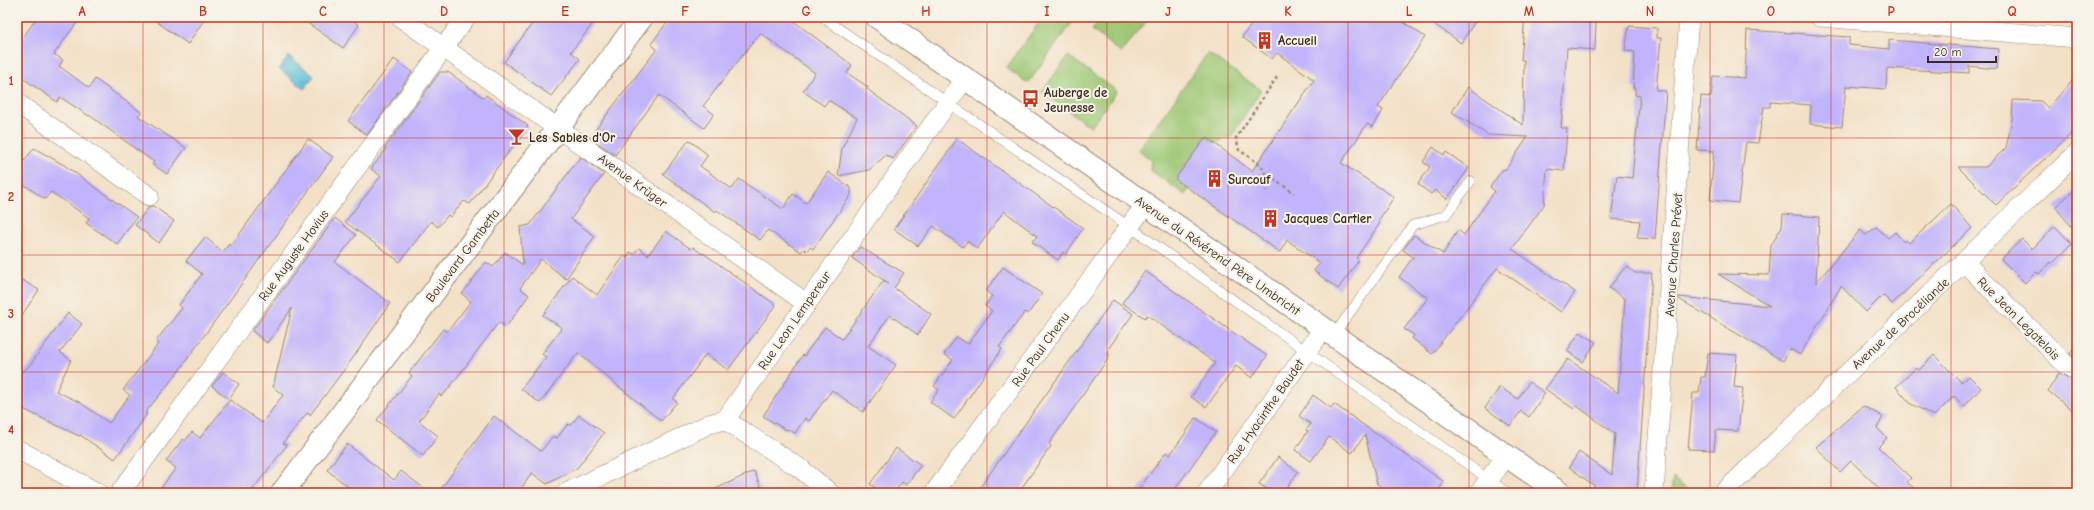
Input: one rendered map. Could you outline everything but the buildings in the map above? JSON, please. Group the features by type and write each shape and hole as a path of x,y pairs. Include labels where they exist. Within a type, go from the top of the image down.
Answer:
{"main road":[{"name":"Boulevard Gambetta","path":"282,493 642,17"},
{"name":"Avenue du Révérend Père Umbricht","path":"877,17 1560,493"}],"street":[{"name":"Avenue Krüger","path":"400,17 806,303"},
{"name":"Rue Auguste Hovius","path":"120,493 466,17"},
{"name":"Avenue Charles Prévet","path":"1654,493 1689,17"},
{"path":"1820,17 2077,38"},
{"name":"Rue Leon Lempereur","path":"725,420 964,78"},
{"path":"17,103 149,196"},
{"name":"Avenue de Brocéliande","path":"1723,493 2077,153"},
{"name":"Rue Paul Chenu","path":"934,493 1146,204"},
{"name":"Rue Jean Legatelois","path":"1964,262 2066,364 2077,371"},
{"name":"Rue Hyacinthe Baudet","path":"1207,493 1307,351 1328,332"},
{"path":"566,493 709,424 725,420 801,469 830,493"},
{"path":"17,449 98,493"},
{"path":"1484,486 1507,455"}],"lane":[{"path":"822,17 1130,227 1307,351 1484,486 1508,493"},
{"path":"1328,332 1413,225 1446,215 1470,181"}],"path":[{"path":"1267,191 1265,173 1261,166 1239,150 1236,138 1277,77"},
{"path":"1254,180 1265,173"},
{"path":"1265,173 1294,193"}],"green space":[{"path":"1043,17 1076,17 1028,83 1006,68"},
{"path":"1102,17 1150,17 1121,53 1092,30"},
{"path":"1208,53 1261,90 1231,137 1214,143 1206,137 1176,178 1189,189 1185,195 1150,170 1151,159 1138,150"},
{"path":"1068,56 1117,91 1091,127 1042,92"},
{"path":"1673,478 1690,492 1671,493"}],"water":[{"path":"289,56 314,76 304,89 279,69"}],"place":[{"name":"Accueil","path":"1265,40"},
{"name":"Auberge de Jeunesse","path":"1031,99"},
{"name":"Les Sables d'Or","path":"516,137"},
{"name":"Surcouf","path":"1215,179"},
{"name":"Jacques Cartier","path":"1271,218"}]}
